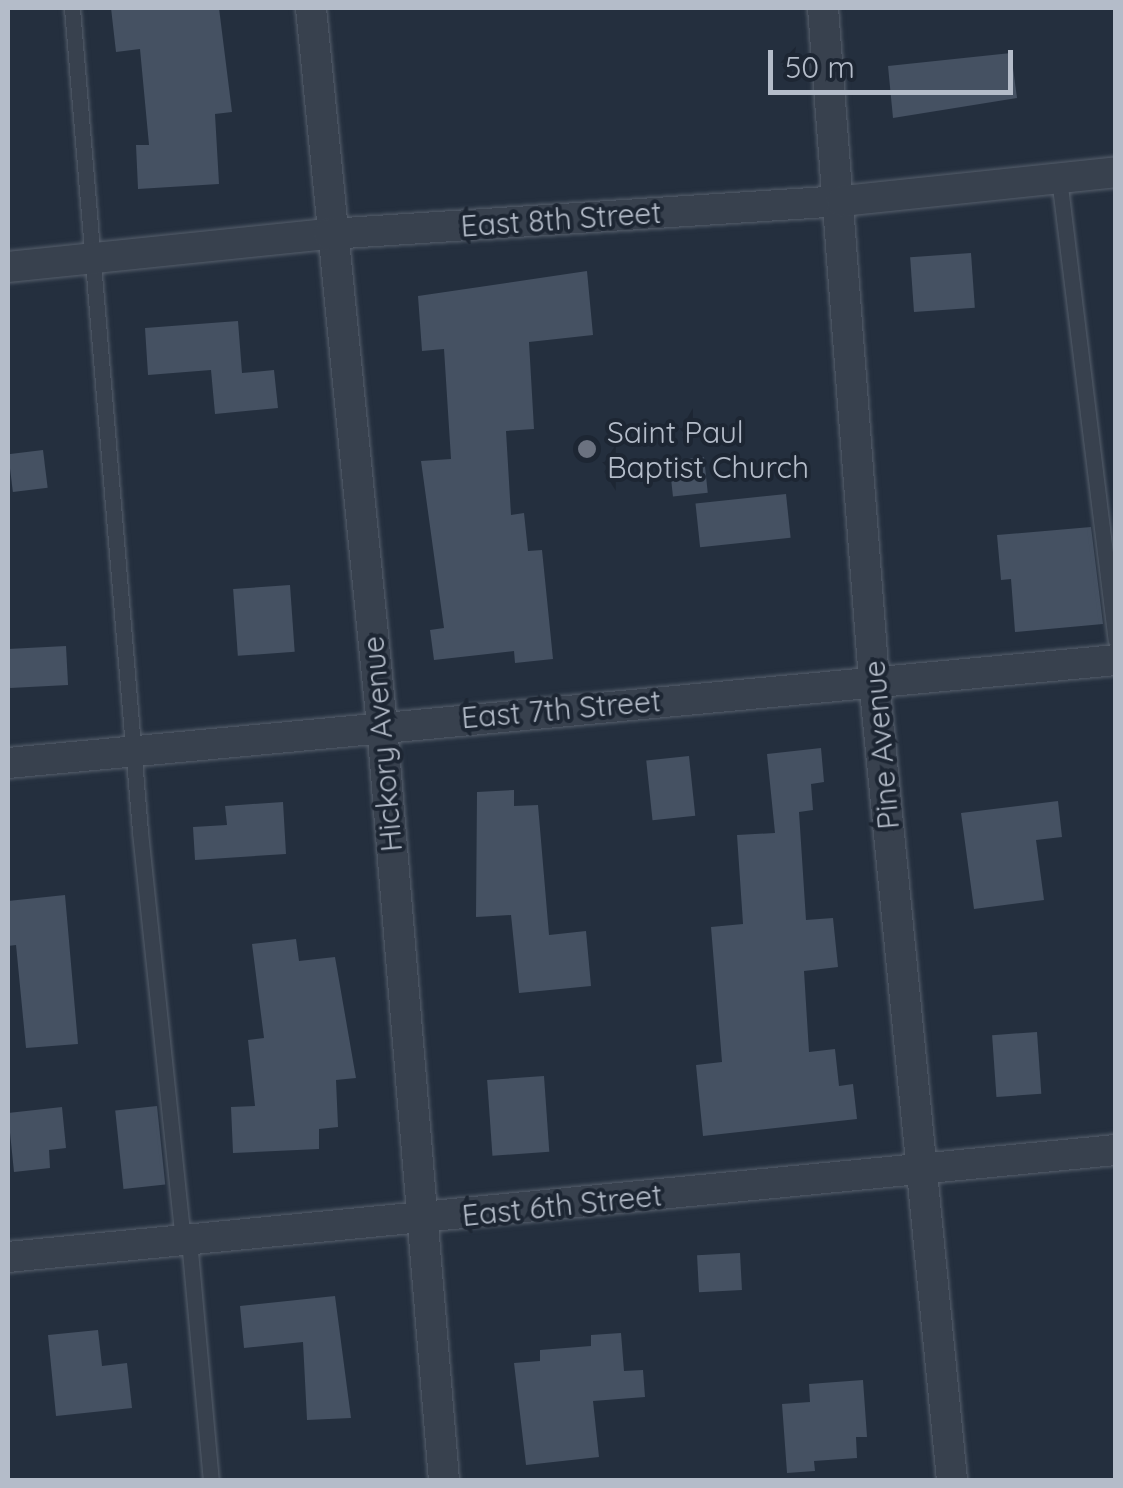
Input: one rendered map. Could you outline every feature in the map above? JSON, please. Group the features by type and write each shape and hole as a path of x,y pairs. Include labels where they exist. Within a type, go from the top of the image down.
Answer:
{"street":[{"name":"Hickory Avenue","path":"311,8 329,234 382,726 444,1480"},
{"name":"Pine Avenue","path":"823,8 842,201 874,680 952,1480"},
{"name":"East 8th Street","path":"8,267 329,234 842,201 1116,172"},
{"name":"East 7th Street","path":"8,763 1116,660"},
{"name":"East 6th Street","path":"8,1257 1116,1150"}],"lane":[{"path":"72,8 136,750 211,1480"},
{"path":"1059,178 1116,639"}],"building":[{"path":"111,8 219,8 232,112 215,114 219,184 138,189 136,145 149,145 140,49 116,52"},
{"path":"1011,53 1017,98 893,118 888,66"},
{"path":"971,253 975,308 914,312 910,257"},
{"path":"587,271 593,335 529,342 534,429 506,431 511,515 524,513 528,551 542,550 553,659 515,663 514,651 434,660 430,630 444,628 421,461 451,459 444,349 422,351 418,296"},
{"path":"238,321 242,373 274,370 278,408 215,414 211,370 148,375 145,328"},
{"path":"43,450 48,488 13,492 8,454"},
{"path":"704,457 708,493 673,496 669,461"},
{"path":"786,494 791,538 700,547 695,504"},
{"path":"1091,527 1103,624 1015,632 1011,579 1001,580 997,535"},
{"path":"290,585 295,652 238,656 233,589"},
{"path":"66,646 68,685 10,688 8,649"},
{"path":"821,748 824,782 811,784 813,810 799,812 806,920 833,918 838,967 804,971 809,1052 835,1049 839,1086 853,1084 857,1119 703,1136 696,1065 722,1062 711,927 743,924 737,835 775,833 767,754"},
{"path":"689,756 695,816 653,820 646,760"},
{"path":"514,790 514,806 538,805 549,935 586,931 591,986 519,993 511,915 476,917 477,792"},
{"path":"1058,801 1062,837 1036,840 1044,900 974,909 961,813"},
{"path":"283,802 286,854 195,860 193,827 227,825 225,806"},
{"path":"65,895 78,1044 26,1048 16,945 8,946 8,901"},
{"path":"296,939 299,961 335,957 356,1078 336,1080 338,1127 319,1129 319,1149 233,1153 231,1107 255,1106 248,1040 264,1038 252,944"},
{"path":"1037,1032 1041,1094 996,1097 992,1035"},
{"path":"544,1076 549,1152 492,1156 487,1080"},
{"path":"157,1106 165,1185 123,1189 115,1110"},
{"path":"62,1107 66,1148 49,1150 50,1168 14,1172 8,1113"},
{"path":"740,1253 742,1290 699,1292 697,1255"},
{"path":"335,1296 351,1418 307,1420 303,1342 244,1348 240,1306"},
{"path":"98,1330 102,1366 127,1363 132,1408 56,1416 48,1335"},
{"path":"621,1333 624,1371 643,1370 645,1397 593,1401 599,1457 526,1465 514,1363 540,1361 540,1350 591,1346 591,1335"},
{"path":"863,1380 867,1437 856,1437 857,1458 814,1461 815,1471 787,1473 782,1404 810,1402 809,1384"}],"place":[{"name":"Saint Paul Baptist Church","path":"587,449"}]}
